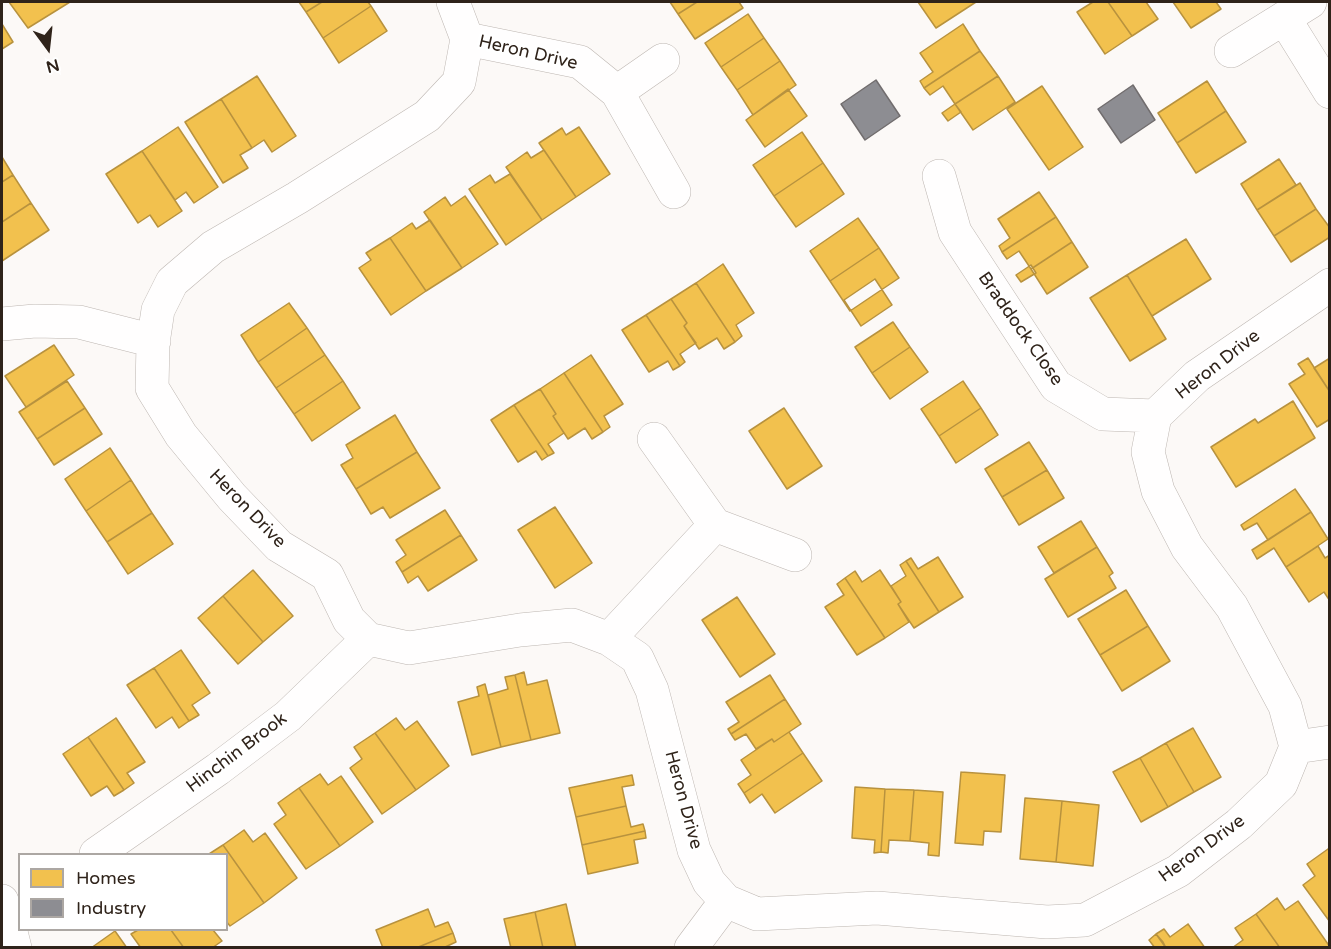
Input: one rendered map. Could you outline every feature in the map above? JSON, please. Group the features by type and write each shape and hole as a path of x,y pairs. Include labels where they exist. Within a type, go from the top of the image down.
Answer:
{"street":[{"name":"Heron Drive","path":"453,2 467,39 459,82 427,116 297,198 213,247 172,282 158,310 152,388 181,435 232,497 279,546 327,575 349,620 368,639 409,648 520,630 572,625 609,639 637,658 652,690 694,850 709,882 726,901 757,914 877,908 1047,922 1089,934 1178,872 1239,824 1281,784 1296,747"},
{"path":"1232,51 1297,10 1329,92"},
{"name":"Heron Drive","path":"467,39 580,62 617,92 674,192"},
{"path":"617,92 663,60"},
{"name":"Braddock Close","path":"939,176 955,232 1056,386 1102,414 1155,416"},
{"name":"Heron Drive","path":"1155,416 1197,376 1329,285"},
{"path":"2,324 35,321 79,322 154,340"},
{"path":"1155,416 1148,452 1158,490 1187,547 1237,616 1285,706 1296,747 1329,742"},
{"path":"654,439 715,525 795,555"},
{"path":"609,639 715,525"},
{"name":"Hinchin Brook","path":"99,853 218,769 288,716 368,639"},
{"path":"691,948 726,901"},
{"path":"10,908 15,948"}],"building: Homes":[{"path":"9,2 70,2 28,28"},
{"path":"299,2 322,2 306,12"},
{"path":"322,2 368,2 371,6 323,38 306,12"},
{"path":"670,2 697,2 678,14"},
{"path":"697,2 739,2 743,8 695,39 678,14"},
{"path":"918,2 976,2 936,28"},
{"path":"1093,2 1108,2 1132,36 1105,54 1077,12"},
{"path":"1108,2 1146,2 1158,19 1132,36"},
{"path":"1173,2 1216,2 1221,9 1191,28"},
{"path":"371,6 387,31 339,63 323,38"},
{"path":"748,14 764,38 721,67 705,43"},
{"path":"2,24 13,42 2,49"},
{"path":"963,24 980,51 924,88 920,81 933,72 920,53"},
{"path":"764,38 780,61 737,90 721,67"},
{"path":"980,51 998,76 955,104 943,86 930,95 924,88"},
{"path":"780,61 796,85 753,115 737,90"},
{"path":"257,76 296,136 272,152 264,140 252,148 221,99"},
{"path":"998,76 1015,102 973,130 955,104"},
{"path":"1207,81 1226,111 1177,143 1158,113"},
{"path":"1042,86 1083,147 1049,170 1007,109"},
{"path":"788,89 807,116 765,147 746,120"},
{"path":"221,99 252,148 240,155 248,168 223,183 185,122"},
{"path":"955,104 961,112 948,121 942,113"},
{"path":"1226,111 1246,142 1196,173 1177,143"},
{"path":"178,127 218,187 194,203 186,192 175,200 142,151"},
{"path":"579,127 610,174 576,197 539,143 562,128 566,135"},
{"path":"802,132 823,163 774,196 753,165"},
{"path":"544,150 576,197 542,220 506,167 527,152 531,158"},
{"path":"142,151 182,211 158,227 150,215 138,223 106,174"},
{"path":"2,157 13,175 2,182"},
{"path":"1279,159 1296,185 1257,210 1241,184"},
{"path":"823,163 844,194 796,227 774,196"},
{"path":"510,174 542,220 506,245 469,189 490,175 495,183"},
{"path":"13,175 31,203 2,222 2,182"},
{"path":"1300,183 1316,209 1274,236 1257,210"},
{"path":"1039,192 1056,217 1002,252 999,246 1010,238 998,219"},
{"path":"465,196 498,244 462,268 424,212 445,197 451,206"},
{"path":"31,203 49,230 2,261 2,222"},
{"path":"1316,209 1330,228 1330,237 1291,262 1274,236"},
{"path":"1056,217 1072,242 1031,269 1019,251 1007,259 1002,252"},
{"path":"858,218 879,248 830,281 810,251"},
{"path":"430,220 462,268 426,291 390,238 412,223 416,229"},
{"path":"390,238 426,291 391,315 359,268 371,260 366,253"},
{"path":"1186,239 1211,279 1152,316 1127,275"},
{"path":"1072,242 1088,267 1047,294 1031,269"},
{"path":"879,248 899,278 850,311 830,281"},
{"path":"723,264 754,313 736,325 742,336 735,342 696,283"},
{"path":"1031,265 1036,273 1021,282 1016,275"},
{"path":"1127,275 1166,339 1130,361 1090,298"},
{"path":"875,279 892,305 861,326 844,300"},
{"path":"696,283 735,342 724,349 717,338 699,349 684,326 687,323 671,299"},
{"path":"671,299 687,323 684,326 696,343 680,354 685,362 680,366 646,315"},
{"path":"289,303 307,328 258,362 241,335"},
{"path":"646,315 680,366 673,370 668,361 649,372 622,330"},
{"path":"893,322 910,347 872,373 855,347"},
{"path":"307,328 325,355 276,388 258,362"},
{"path":"54,345 74,375 26,407 5,376"},
{"path":"910,347 928,372 890,399 872,373"},
{"path":"325,355 343,381 294,414 276,388"},
{"path":"591,355 623,404 604,416 610,427 603,432 564,373"},
{"path":"1308,358 1330,392 1330,419 1317,427 1289,384 1305,374 1298,364"},
{"path":"1330,358 1330,392 1314,368"},
{"path":"564,373 603,432 592,439 585,428 568,439 553,416 556,414 540,389"},
{"path":"67,381 85,408 37,439 19,412"},
{"path":"343,381 360,408 312,441 294,414"},
{"path":"963,381 981,408 939,436 921,409"},
{"path":"540,389 556,414 553,416 564,433 548,444 554,453 548,456 514,405"},
{"path":"1293,401 1315,438 1236,487 1211,447 1255,419 1258,423"},
{"path":"514,405 548,456 542,460 536,451 518,462 491,420"},
{"path":"85,408 102,434 54,465 37,439"},
{"path":"784,408 822,466 787,489 749,431"},
{"path":"981,408 998,435 956,463 939,436"},
{"path":"395,415 417,452 356,489 341,465 353,458 346,445"},
{"path":"1029,442 1047,470 1002,497 985,469"},
{"path":"110,448 131,480 86,511 65,479"},
{"path":"417,452 440,488 390,518 383,507 371,514 356,489"},
{"path":"1047,470 1064,498 1019,525 1002,497"},
{"path":"131,480 152,513 107,542 86,511"},
{"path":"1295,489 1311,512 1268,540 1257,523 1244,530 1241,525"},
{"path":"555,507 592,563 555,588 518,530"},
{"path":"445,510 461,535 402,572 396,562 406,555 396,540"},
{"path":"1311,512 1328,539 1286,567 1274,548 1257,559 1252,550"},
{"path":"152,513 173,544 128,574 107,542"},
{"path":"1081,521 1097,547 1054,573 1038,547"},
{"path":"461,535 477,560 428,591 418,576 408,583 402,572"},
{"path":"1318,546 1325,558 1330,555 1330,601 1324,592 1309,602 1286,567"},
{"path":"1097,547 1113,573 1109,576 1116,588 1068,617 1045,579"},
{"path":"938,557 963,597 939,612 906,561 911,558 918,569"},
{"path":"906,561 939,612 914,628 898,604 901,602 891,586 906,576 900,565"},
{"path":"253,570 293,616 263,642 223,596"},
{"path":"880,570 901,602 898,604 909,622 885,638 845,578 855,571 862,582"},
{"path":"845,578 885,638 857,655 825,607 844,595 837,584"},
{"path":"1126,590 1148,626 1100,655 1078,619"},
{"path":"223,596 263,642 238,664 198,618"},
{"path":"737,597 775,654 740,677 702,620"},
{"path":"1148,626 1170,661 1122,691 1100,655"},
{"path":"181,650 210,693 192,705 199,715 189,721 154,668"},
{"path":"154,668 189,721 179,728 172,717 156,728 127,685"},
{"path":"524,672 527,685 547,680 560,733 531,740 515,675"},
{"path":"515,675 531,740 501,747 488,695 508,689 505,677"},
{"path":"770,675 785,699 731,734 728,729 739,722 726,702"},
{"path":"485,684 501,747 472,755 458,702 479,696 477,687"},
{"path":"785,699 801,724 774,742 772,739 756,749 746,734 735,740 731,734"},
{"path":"116,718 145,762 127,773 134,783 124,790 88,737"},
{"path":"396,718 405,730 417,721 449,766 416,790 375,733"},
{"path":"1193,728 1221,777 1194,792 1166,743"},
{"path":"789,732 803,753 744,793 738,784 751,775 741,760 772,739 774,742"},
{"path":"375,733 416,790 382,814 350,768 362,759 354,747"},
{"path":"88,737 124,790 114,796 107,786 91,796 63,754"},
{"path":"1166,743 1194,792 1168,807 1140,758"},
{"path":"803,753 822,781 775,813 762,794 750,803 744,793"},
{"path":"1140,758 1168,807 1141,822 1113,772"},
{"path":"961,772 1005,775 1001,832 984,831 983,845 955,843"},
{"path":"320,774 328,785 341,776 373,822 340,846 299,788"},
{"path":"632,775 634,785 622,787 626,806 576,817 569,788"},
{"path":"855,787 885,789 881,852 874,853 875,840 852,838"},
{"path":"299,788 340,846 306,869 274,824 286,815 278,803"},
{"path":"885,789 914,790 910,841 889,840 888,853 881,852"},
{"path":"914,790 943,792 939,856 928,855 929,843 910,841"},
{"path":"1025,798 1062,801 1056,862 1020,859"},
{"path":"1062,801 1099,805 1093,866 1056,862"},
{"path":"626,806 631,827 643,824 645,831 582,845 576,817"},
{"path":"244,830 253,842 265,833 297,878 264,903 223,845"},
{"path":"645,831 646,838 634,840 638,863 588,874 582,845"},
{"path":"223,845 264,903 230,926 228,924 228,853 211,853"},
{"path":"1328,849 1330,851 1330,922 1303,885 1315,876 1307,864"},
{"path":"1277,898 1285,910 1298,901 1330,947 1280,948 1256,914"},
{"path":"566,904 576,948 543,948 535,912"},
{"path":"428,909 435,927 448,922 453,933 416,948 383,948 376,930"},
{"path":"535,912 543,948 511,948 504,919"},
{"path":"1256,914 1280,948 1232,948 1243,940 1235,928"},
{"path":"1188,924 1205,948 1166,948 1156,934 1164,929 1170,937"},
{"path":"115,931 127,948 91,948"},
{"path":"136,931 172,931 184,948 141,948 131,934"},
{"path":"172,931 214,931 222,941 212,948 184,948"},
{"path":"453,933 456,942 443,948 416,948"},
{"path":"1156,934 1166,948 1155,948 1149,940"}],"building: Industry":[{"path":"876,80 900,116 865,140 841,104"},
{"path":"1133,85 1155,120 1121,143 1098,109"}]}
